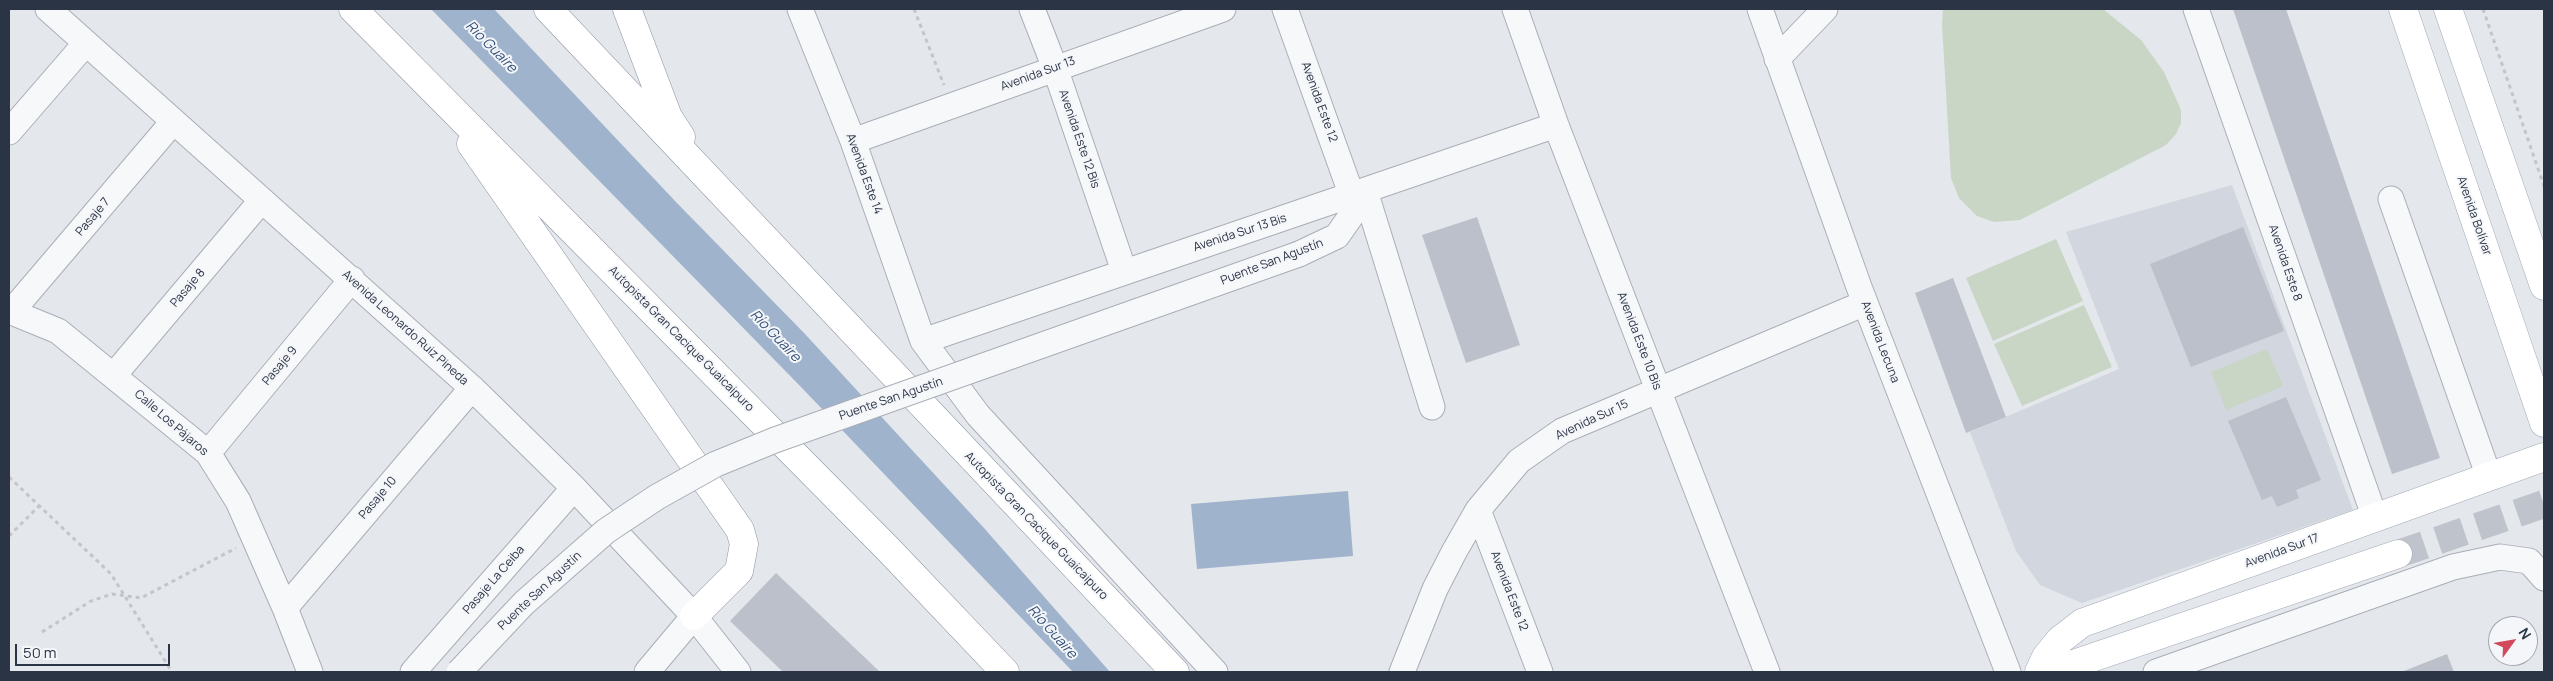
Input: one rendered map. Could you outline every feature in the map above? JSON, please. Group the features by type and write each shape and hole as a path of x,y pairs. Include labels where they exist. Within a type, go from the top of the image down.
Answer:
{"main road":[{"name":"Autopista Gran Cacique Guaicaipuro","path":"354,9 888,549 1005,672"},
{"name":"Autopista Gran Cacique Guaicaipuro","path":"548,9 1175,672"},
{"path":"627,9 668,117 716,188"},
{"name":"Avenida Bolívar","path":"2403,9 2544,423"},
{"path":"2448,9 2544,286"},
{"path":"427,81 740,530 744,544 738,571 694,616"},
{"name":"Avenida Sur 17","path":"2039,672 2046,657 2060,640 2082,623 2544,456"},
{"path":"2061,668 2398,554"},
{"path":"2061,668 2082,623"}],"street":[{"name":"Avenida Leonardo Ruiz Pineda","path":"48,9 472,388 574,488 694,616 738,672"},
{"name":"Avenida Este 14","path":"800,9 853,141 923,341 978,415 1215,672"},
{"name":"Avenida Este 12 Bis","path":"1032,9 1055,68 1124,271"},
{"name":"Avenida Sur 13","path":"853,141 1223,9"},
{"name":"Avenida Este 12","path":"1285,9 1359,194 1432,407"},
{"name":"Avenida Este 10 Bis","path":"1515,9 1556,124 1767,672"},
{"name":"Avenida Lecuna","path":"1760,9 1776,59 1865,303 2008,672"},
{"path":"1776,59 1825,9"},
{"name":"Avenida Este 8","path":"2196,9 2375,518"},
{"path":"9,132 86,43"},
{"name":"Pasaje 7","path":"10,311 174,122"},
{"name":"Avenida Sur 13 Bis","path":"923,341 1124,271 1359,194 1556,124"},
{"name":"Puente San Agustín","path":"459,672 524,603 606,531 657,497 716,464 775,440 1298,254 1337,236 1351,216 1359,194"},
{"path":"2391,199 2489,477"},
{"name":"Pasaje 8","path":"114,375 261,201"},
{"name":"Pasaje 9","path":"208,453 352,279"},
{"name":"Avenida Sur 15","path":"1402,672 1435,589 1478,510 1519,461 1562,431 1865,303"},
{"name":"Calle Los Pájaros","path":"10,311 58,331 208,453 238,501 285,608 310,672"},
{"name":"Pasaje 10","path":"285,608 472,388"},
{"name":"Pasaje La Ceiba","path":"413,672 574,488"},
{"name":"Avenida Este 12","path":"1478,510 1540,672"},
{"path":"2156,672 2454,567 2500,557 2509,558 2529,561 2544,578"},
{"path":"647,672 694,616"}],"path":[{"path":"914,9 951,105"},
{"path":"2484,9 2544,186"},
{"path":"9,477 111,574 172,672"},
{"path":"9,536 39,506"},
{"path":"42,632 91,601 112,594 141,598 254,539"}],"shaded area":[{"path":"2232,185 2353,510 2082,603 2040,585 2016,551 1970,432 2119,369 2066,232"}],"green space":[{"path":"1943,9 2103,9 2141,40 2164,72 2181,110 2181,123 2176,134 2166,145 2020,220 1994,222 1977,216 1959,198 1951,178 1942,24"},
{"path":"2056,239 2083,301 1993,341 1966,278"},
{"path":"2084,305 2112,367 2022,406 1994,344"},
{"path":"2267,349 2283,386 2226,410 2211,372"}],"water":[{"name":"Río Guaire","path":"431,9 494,9 676,202 805,334 984,528 1110,672 1073,672 802,388"},
{"path":"1348,491 1353,556 1197,569 1191,504"}],"building":[{"path":"2233,9 2286,9 2440,458 2392,474"},
{"path":"1477,217 1520,345 1466,363 1422,235"},
{"path":"2243,227 2284,331 2191,367 2150,264"},
{"path":"1953,278 2006,417 1966,433 1915,293"},
{"path":"2286,397 2321,480 2296,490 2299,498 2277,507 2272,496 2262,500 2228,421"},
{"path":"776,573 880,672 783,672 730,621"},
{"path":"2447,654 2454,672 2404,672 2404,671"}],"tunnel":[{"path":"2398,554 2544,504"}]}
